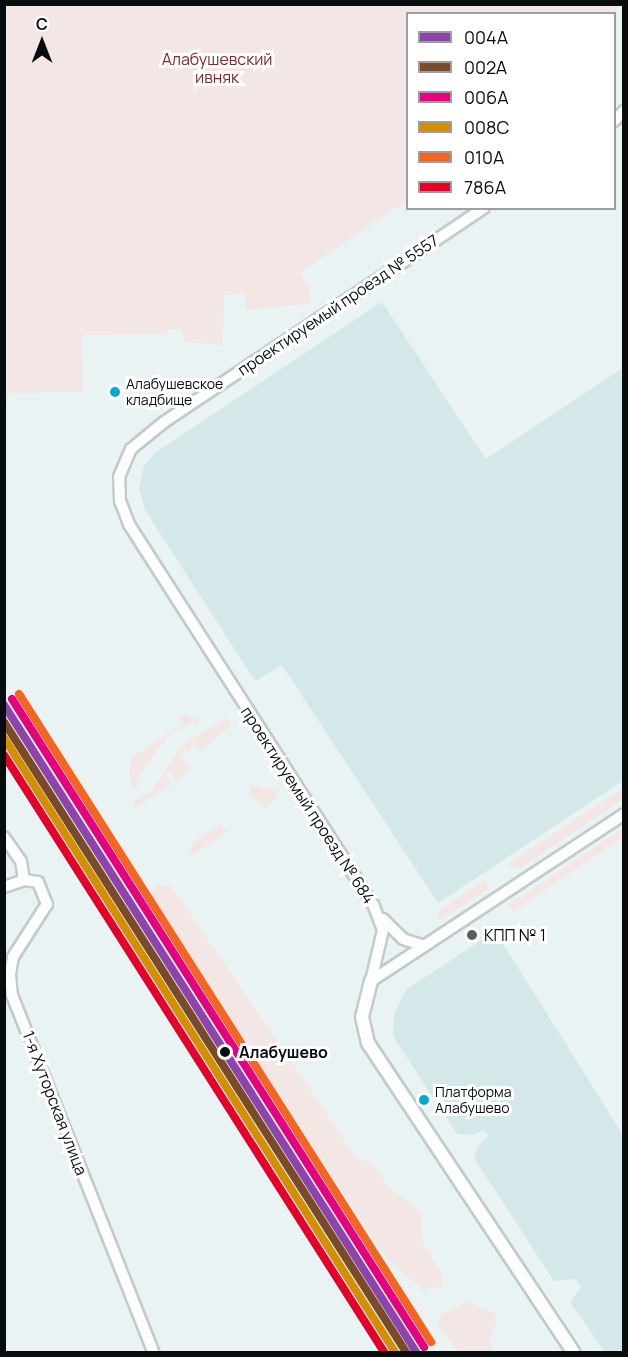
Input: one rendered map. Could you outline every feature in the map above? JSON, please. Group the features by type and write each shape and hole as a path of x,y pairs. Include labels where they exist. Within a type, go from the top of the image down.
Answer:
{"street":[{"name":"проектируемый проезд № 5557","path":"119,477 131,449 164,422 481,210"},
{"name":"проектируемый проезд № 684","path":"119,477 120,501 129,524 374,906 383,930 362,1017 368,1043 573,1353"},
{"path":"371,981 624,814"},
{"path":"4,837 21,861 24,880 4,887"},
{"name":"1-я Хуторская улица","path":"24,880 38,882 47,904 13,957 10,974 12,995 153,1353"},
{"path":"374,906 396,934 424,946"}],"shaded area":[{"path":"382,302 486,459 623,368 623,781 438,903 282,665 255,681 145,510 139,487 144,466 155,453"},
{"path":"495,931 623,1135 623,1352 605,1352 570,1302 581,1287 576,1279 554,1281 474,1158 478,1146 488,1136 484,1130 472,1135 457,1134 393,1036 394,1014 406,990"}],"green space":[{"name":"Алабушевское кладбище","path":"623,4 615,12 406,12 406,202 300,273 309,288 310,304 246,310 245,294 224,295 223,345 184,342 182,329 167,330 166,334 82,335 83,392 8,393 5,419 5,5"},
{"path":"185,714 202,720 196,725 193,721 166,738 137,779 142,783 133,788 129,773 132,757 183,724 179,717"},
{"path":"227,718 232,725 201,751 193,745 189,752 184,750 183,762 191,767 187,773 177,781 169,772 166,776 171,785 136,807 133,802 151,791 182,745"},
{"path":"251,785 278,790 276,800 266,808 249,796"},
{"path":"623,788 623,799 536,858 518,869 506,865"},
{"path":"219,825 229,832 194,854 190,852 191,844"},
{"path":"623,828 623,837 513,911 508,905"},
{"path":"485,880 490,888 440,920 436,913"},
{"path":"159,885 169,886 176,892 356,1157 373,1164 390,1188 421,1212 422,1240 443,1276 442,1286 423,1290 385,1257 152,900 152,890"},
{"path":"467,1302 494,1313 497,1322 489,1339 494,1352 458,1352 438,1325 440,1315"}],"transit line":[{"name":"010А","path":"19,694 431,1342"},
{"name":"006А","path":"12,699 424,1347"},
{"name":"004А","path":"4,705 416,1352"},
{"name":"002А","path":"4,722 406,1352"},
{"name":"008С","path":"4,738 395,1352"},
{"name":"786А","path":"4,755 384,1352"}],"place":[{"name":"Алабушевское кладбище","path":"115,392"},
{"name":"КПП № 1","path":"472,935"},
{"name":"Алабушево","path":"225,1052"},
{"name":"Платформа Алабушево","path":"424,1100"}],"park label":[{"name":"Алабушевский ивняк","path":"217,68"}]}
